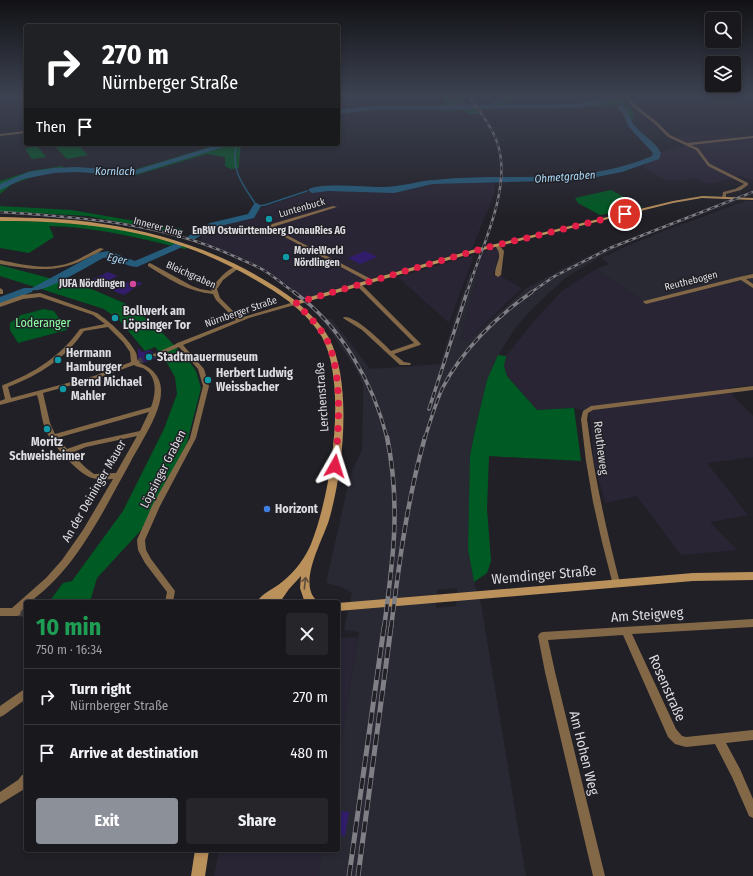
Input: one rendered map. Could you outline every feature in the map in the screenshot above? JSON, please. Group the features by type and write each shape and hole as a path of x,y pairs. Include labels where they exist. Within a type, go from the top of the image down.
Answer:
{"main road":[{"name":"Nürnberger Straße","path":"296,303 496,245 683,200 702,197 753,199"},
{"name":"Innerer Ring","path":"0,218 62,220 130,229 189,246 237,267 296,303"},
{"name":"Lerchenstraße","path":"276,600 282,594 286,585 307,562 322,528 330,497 338,435 336,374 330,347 315,323 296,303"},
{"path":"307,562 307,575 304,582 304,588 310,600"},
{"name":"Wemdinger Straße","path":"340,607 693,577 753,576"},
{"name":"Lerchenstraße","path":"264,600 276,590 286,585"},
{"path":"198,876 202,852"}],"street":[{"path":"669,136 702,153 710,165 747,184 753,184"},
{"path":"687,144 753,137"},
{"path":"724,198 724,193 743,188 747,184"},
{"name":"Luntenbuck","path":"335,207 274,225 270,228 371,281"},
{"path":"496,245 500,248 502,253 497,272 498,275"},
{"path":"0,262 40,269 73,263 102,249"},
{"name":"Bleichgraben","path":"150,265 168,276 195,288 207,293 215,293 218,299 239,320"},
{"path":"215,293 214,289 218,283 237,267"},
{"name":"Reuthebogen","path":"646,302 753,276"},
{"path":"741,278 753,286"},
{"path":"359,285 418,344 390,353"},
{"path":"0,403 96,377 136,362 133,352 103,319 95,314 46,297 31,296 1,304"},
{"name":"Nürnberger Straße","path":"155,355 239,320 296,303"},
{"path":"346,318 364,329 402,364 408,364"},
{"path":"9,401 2,386 14,383 49,364 70,347 82,330 109,325"},
{"name":"Löpsinger Graben","path":"169,600 171,591 148,561 142,550 141,540 156,506 193,438 206,386 201,369 180,344"},
{"name":"An der Deininger Mauer","path":"26,600 34,595 53,577 88,530 142,433 153,409 159,387 149,370 144,366 137,365 136,362"},
{"name":"Reutheweg","path":"616,583 597,504 584,419 585,412 591,408 753,388"},
{"path":"40,393 45,404 49,430 52,437 65,453 91,476 118,476"},
{"path":"52,437 153,409"},
{"path":"65,453 84,445 142,433"},
{"name":"An der Deininger Mauer","path":"0,612 16,612 24,601"},
{"name":"Am Steigweg","path":"544,636 753,623"},
{"name":"Rosenstraße","path":"626,631 672,733 679,740 686,742 753,736"},
{"name":"Am Hohen Weg","path":"544,636 550,672 599,876"},
{"path":"0,712 24,694"},
{"path":"718,739 728,757 753,812"},
{"path":"0,798 24,784"}],"shaded area":[{"path":"671,136 753,136 753,181 741,176 709,184 695,179 667,181 642,167 653,158 659,156 661,152 685,146"},
{"path":"494,182 495,192 472,249 305,298 259,266 201,241 202,233 216,225 255,216 258,209 308,192 342,190 397,192 435,184"},
{"path":"728,200 737,201 628,243 605,254 565,278 531,310 514,330 498,355 487,380 470,456 468,549 474,582 481,604 526,876 318,876 322,852 340,852 340,748 359,632 344,630 352,593 341,587 326,583 350,476 362,450 363,404 363,385 355,367 322,320 331,318 370,369 440,364 470,272 479,273 460,340 467,341 527,288 597,252","holes":["457,588 456,606 436,608 437,590"]},
{"path":"746,201 753,201 753,290 740,282 646,303 596,269 609,264 601,258 627,246"},
{"path":"497,248 500,252 493,275 500,276 522,288 467,341 460,340 479,274 476,273 483,252"},
{"path":"474,255 449,323 398,277 419,271"},
{"path":"596,269 646,303 740,282 753,290 753,385 729,388 732,395 753,416 753,457 707,463 748,515 710,522 737,550 681,555 637,496 605,503 594,462 590,412 574,408 537,410 507,376 504,366 506,356 534,321 562,291"},
{"path":"358,637 340,747 340,638"},
{"path":"219,852 322,852 318,876 214,876"}],"green space":[{"path":"34,146 38,147 46,157 32,159 25,149"},
{"path":"55,146 79,146 88,155 67,159"},
{"path":"213,146 241,146 239,168 231,169 225,166 225,157 207,154 136,175 74,171 38,175 12,184 0,194 0,181 31,171 63,166 63,168 123,171 137,169"},
{"path":"611,190 643,207 600,215 578,203 575,198"},
{"path":"0,206 71,210 182,229 180,233 87,216 0,211"},
{"path":"0,221 54,222 107,227 138,233 189,247 185,249 135,237 83,228 49,226 54,237 29,253 0,248"},
{"path":"0,265 94,290 124,303 153,323 189,361 196,371 201,388 187,443 144,527 97,578 91,600 50,600 63,583 72,581 123,511 164,429 177,394 175,377 167,363 159,357 162,355 155,347 145,351 119,320 104,309 0,276"},
{"name":"Loderanger","path":"44,309 54,311 67,330 18,343 10,330 10,323 21,315"},
{"path":"498,355 506,356 504,366 507,376 537,410 574,408 581,461 489,456 487,509 491,561 487,573 474,582 468,549 470,456 487,380"}],"building":[{"path":"365,251 377,257 360,264 348,258"},
{"path":"108,272 118,276 98,286 87,282"},
{"path":"131,280 143,283 124,295 113,291"},
{"path":"138,348 142,352 150,350 153,353 151,356 157,358 147,362 141,362 138,359"},
{"path":"340,811 349,812 345,836 340,835"}],"waterway":[{"name":"Ohmetgraben","path":"503,180 581,178 619,171 638,165 656,157 657,153 655,149 641,136"},
{"name":"Kornlach","path":"0,187 20,177 54,170 88,170 118,173 137,172 222,146"},
{"name":"Eger","path":"237,146 235,153 236,169 247,192 257,206 265,205 307,191"},
{"name":"Ohmetgraben","path":"312,190 328,188 394,190 433,182 498,180"},
{"name":"Eger","path":"192,237 213,225 251,216 257,206"},
{"name":"Eger","path":"37,288 57,279 100,255 108,254 133,264 137,264 177,246"},
{"name":"Eger","path":"0,301 28,290"}],"tunnel":[{"path":"137,362 155,355"},
{"path":"17,612 24,613"}],"railway":[{"path":"467,293 493,220 498,200 501,181 501,163 498,145 494,136"},
{"path":"530,293 555,276 610,248 753,192"},
{"path":"0,212 61,216 152,229 210,246 262,269 295,293"},
{"path":"294,292 326,321 353,357 373,396 387,438"},
{"path":"429,409 467,292"},
{"path":"425,438 442,389 459,361 493,323 532,292"},
{"path":"384,628 393,556 395,510 394,486 387,437"},
{"path":"391,628 408,508 425,437"},
{"path":"349,876 384,627"},
{"path":"358,876 391,627"}],"place":[{"name":"EnBW Ostwürttemberg DonauRies AG","path":"269,219"},
{"name":"MovieWorld Nördlingen","path":"286,257"},
{"name":"JUFA Nördlingen","path":"133,284"},
{"name":"Bollwerk am Löpsinger Tor","path":"115,318"},
{"name":"Stadtmauermuseum","path":"149,357"},
{"name":"Hermann Hamburger","path":"58,360"},
{"name":"Herbert Ludwig Weissbacher","path":"208,380"},
{"name":"Bernd Michael Mahler","path":"63,389"},
{"name":"Moritz Schweisheimer","path":"47,429"},
{"name":"Horizont","path":"267,509"}],"route":[{"path":"335,466 338,435 338,404 334,360 325,337 315,323 296,303 481,249 625,214"}]}
